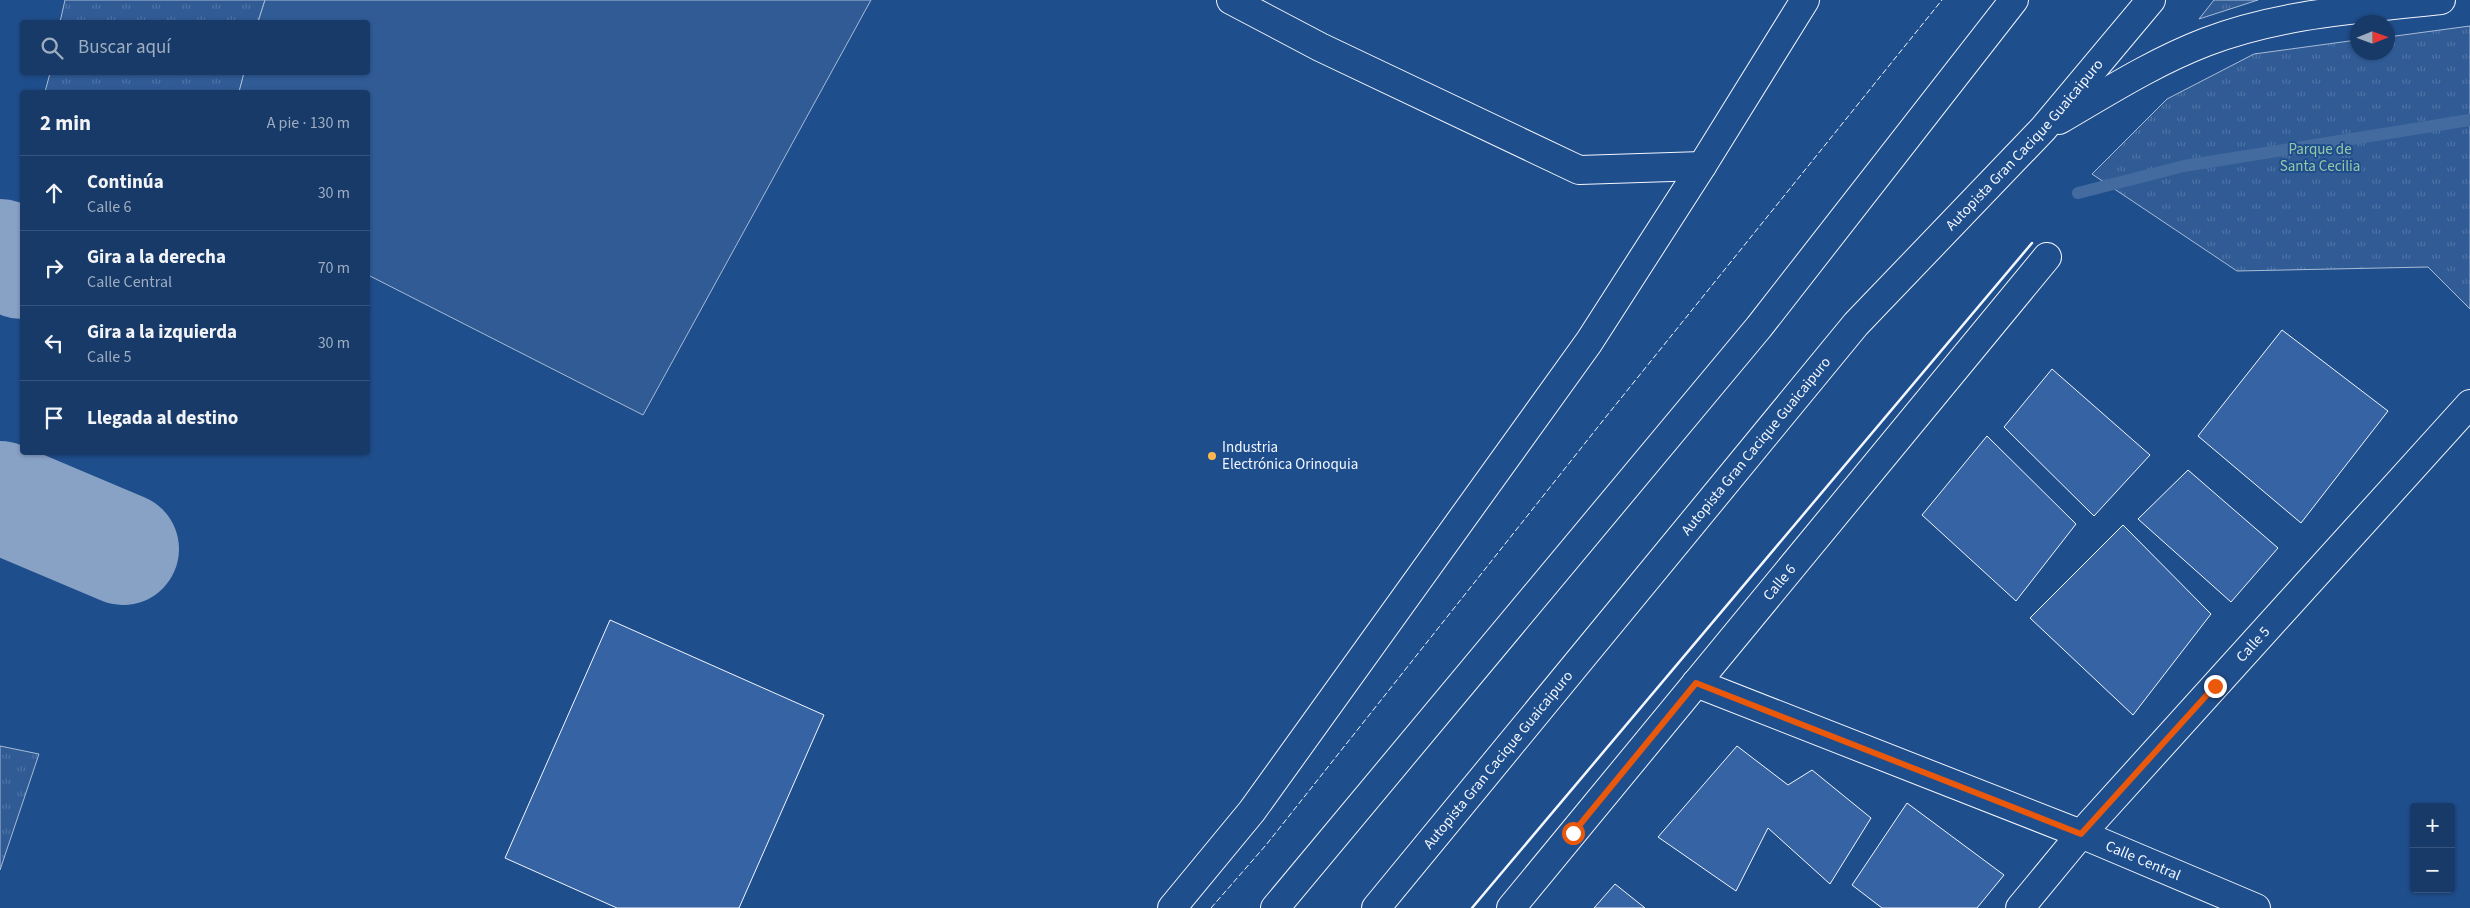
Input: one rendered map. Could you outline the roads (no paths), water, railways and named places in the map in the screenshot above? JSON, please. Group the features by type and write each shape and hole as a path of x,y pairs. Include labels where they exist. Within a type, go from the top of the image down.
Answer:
{"main road":[{"path":"1231,0 1320,47 1579,170 1702,166"},
{"path":"1172,908 1252,811 1589,342 1702,166 1805,0"},
{"path":"1275,908 1759,328 2014,0"},
{"name":"Autopista Gran Cacique Guaicaipuro","path":"1376,908 1856,324 2042,129 2151,0"},
{"path":"2042,129 2170,57 2208,41 2261,25 2311,14 2365,6 2440,0"},
{"name":"Calle 6","path":"1511,908 2048,257"},
{"name":"Calle 5","path":"2020,908 2081,834 2470,404"},
{"name":"Calle Central","path":"1696,683 2081,834 2256,908"}],"waterway":[{"path":"2078,193 2184,166 2470,120"}],"place":[{"name":"Industria Electrónica Orinoquia","path":"1212,456"}],"park label":[{"name":"Parque de Santa Cecilia","path":"2320,158"}]}
